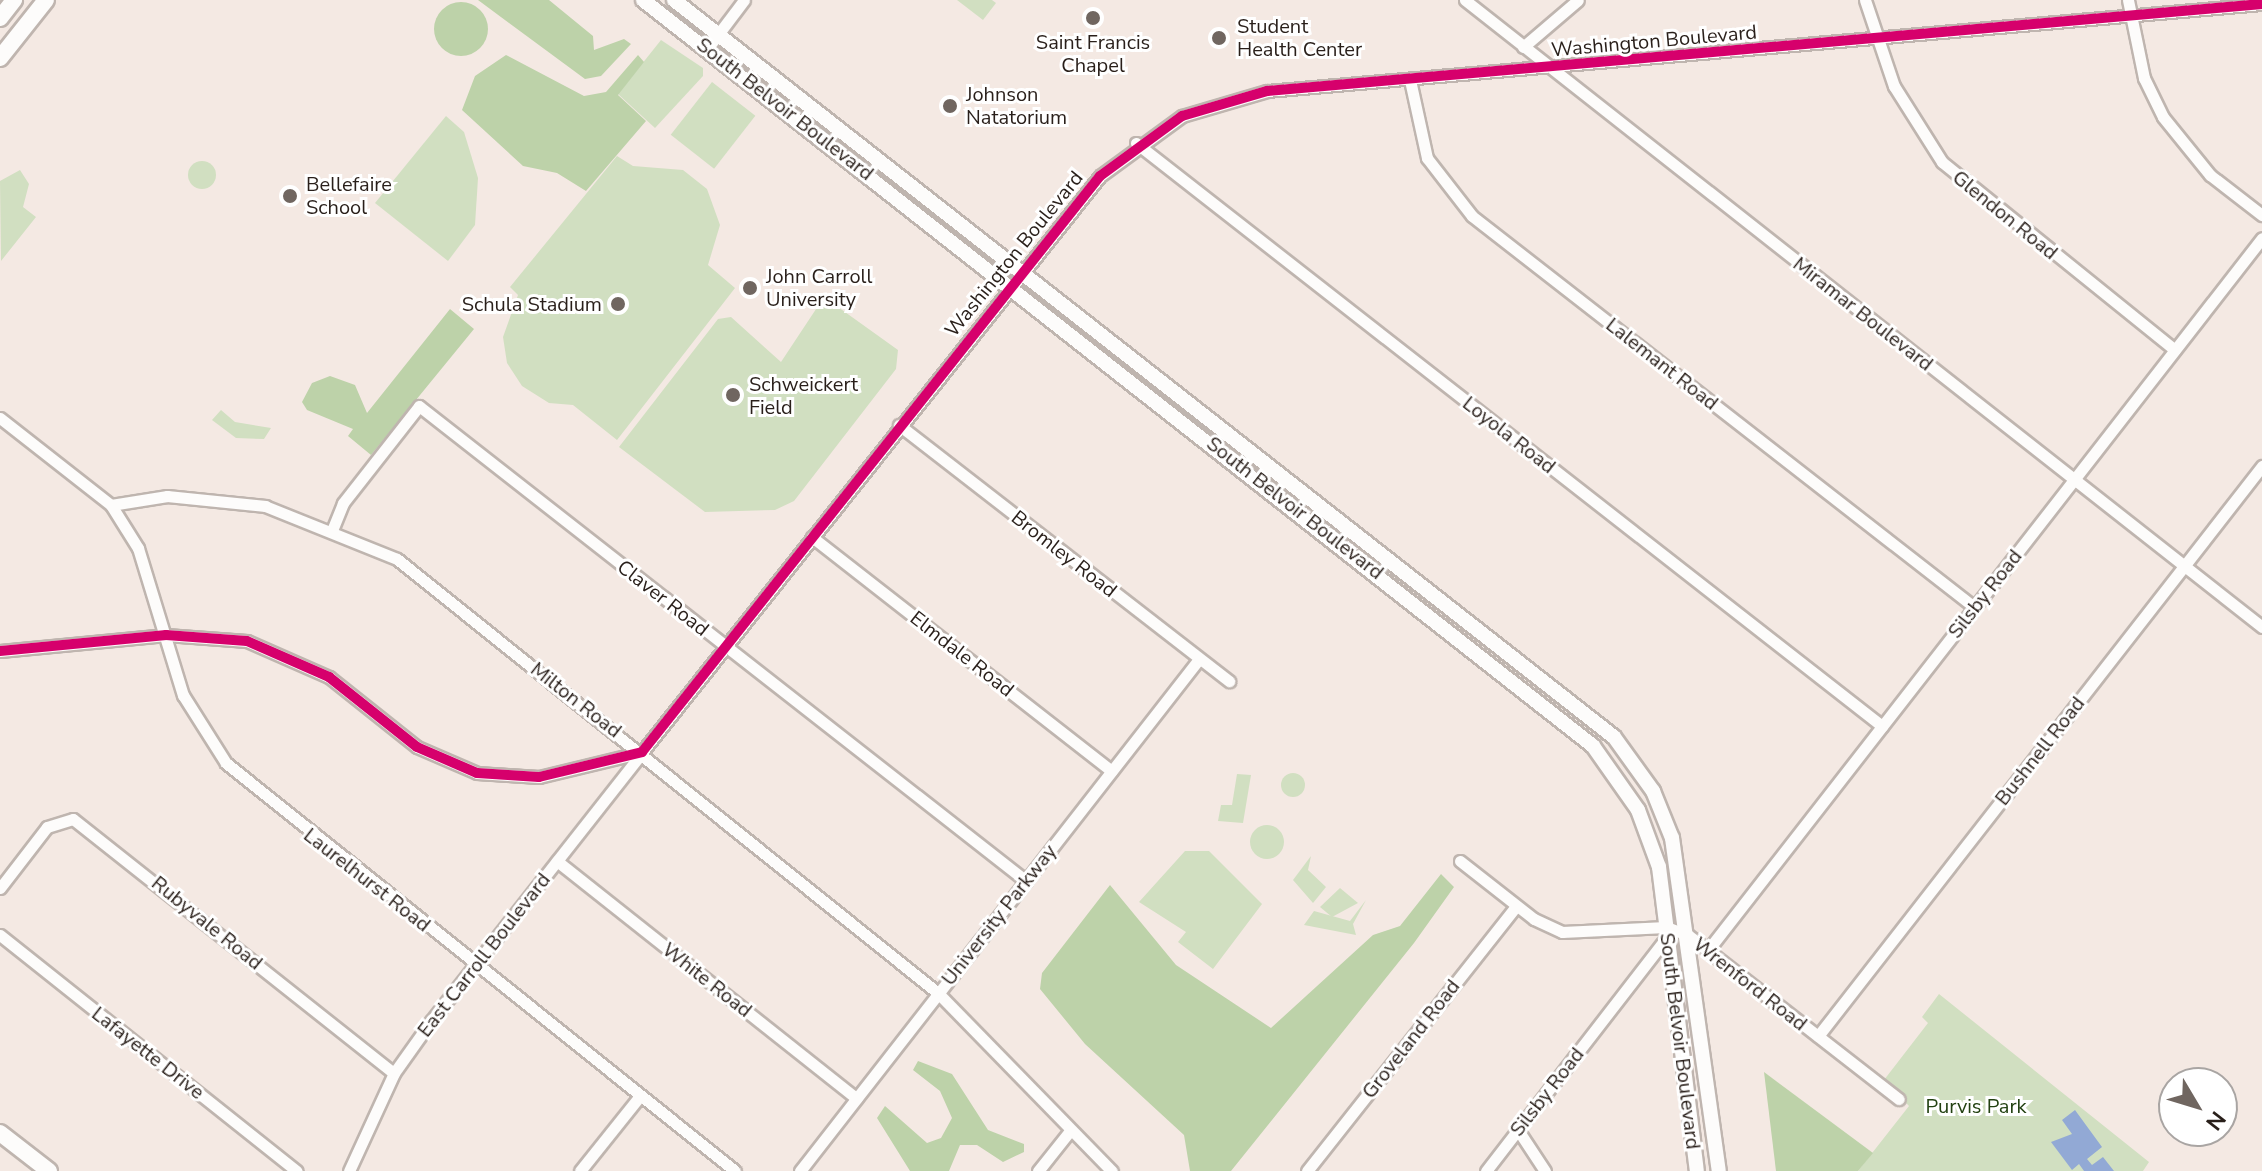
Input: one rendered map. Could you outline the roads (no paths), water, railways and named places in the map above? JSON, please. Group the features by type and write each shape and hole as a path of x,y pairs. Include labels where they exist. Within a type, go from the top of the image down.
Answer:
{"main road":[{"path":"0,18 14,0"},
{"path":"0,58 46,0"},
{"path":"0,1133 49,1171"}],"street":[{"name":"South Belvoir Boulevard","path":"643,0 1385,578 1610,764 1650,837 1666,932 1697,1171"},
{"name":"South Belvoir Boulevard","path":"674,0 1398,563 1621,745 1653,791 1672,838 1719,1171"},
{"path":"707,49 744,0"},
{"name":"Miramar Boulevard","path":"1465,0 2262,627"},
{"path":"1523,47 1578,0"},
{"name":"Glendon Road","path":"1865,0 1894,86 1942,162 2175,350"},
{"path":"2128,0 2128,14 2163,117 2210,175 2262,215"},
{"name":"Washington Boulevard","path":"642,752 1100,176 1136,143 1222,100 1875,37 2262,4"},
{"name":"Lalemant Road","path":"1410,80 1427,158 1472,216 1974,607"},
{"name":"Loyola Road","path":"1136,143 1882,726"},
{"name":"Silsby Road","path":"1708,950 2262,238"},
{"name":"Claver Road","path":"333,528 343,503 419,406 1026,881"},
{"path":"0,418 111,505"},
{"name":"Bromley Road","path":"899,425 1229,681"},
{"name":"Bushnell Road","path":"1818,1036 2262,466"},
{"name":"Milton Road","path":"111,505 167,496 215,499 333,528 397,559 642,752 938,993 1069,1132 1112,1171"},
{"name":"Laurelhurst Road","path":"111,505 138,548 183,695 226,763 474,965 735,1171"},
{"name":"Elmdale Road","path":"812,537 1112,771"},
{"path":"1385,578 1398,563"},
{"path":"0,651 166,635 247,641 302,663 417,747 477,773 539,777 642,752"},
{"name":"University Parkway","path":"800,1171 1199,659"},
{"name":"East Carroll Boulevard","path":"349,1171 394,1073 474,965 642,752"},
{"name":"Rubyvale Road","path":"0,888 60,818 85,825 394,1073"},
{"name":"White Road","path":"557,861 856,1098"},
{"name":"Wrenford Road","path":"1460,861 1516,906 1574,934 1666,932 1688,935 1899,1099"},
{"name":"Groveland Road","path":"1307,1171 1516,906"},
{"name":"Silsby Road","path":"1486,1171 1666,932"},
{"name":"Lafayette Drive","path":"0,935 297,1171"},
{"path":"580,1171 639,1097"},
{"path":"1518,1130 1545,1171"},
{"path":"1038,1171 1069,1132"}],"water":[{"path":"2075,1110 2102,1147 2087,1159 2092,1165 2103,1157 2114,1171 2084,1171 2079,1164 2072,1170 2051,1142 2072,1134 2062,1120"}],"place":[{"name":"Saint Francis Chapel","path":"1093,18"},
{"name":"Student Health Center","path":"1219,38"},
{"name":"Johnson Natatorium","path":"950,106"},
{"name":"Bellefaire School","path":"290,196"},
{"name":"John Carroll University","path":"750,288"},
{"name":"Schula Stadium","path":"618,304"},
{"name":"Schweickert Field","path":"733,395"}],"park label":[{"name":"Purvis Park","path":"1976,1106"}]}
